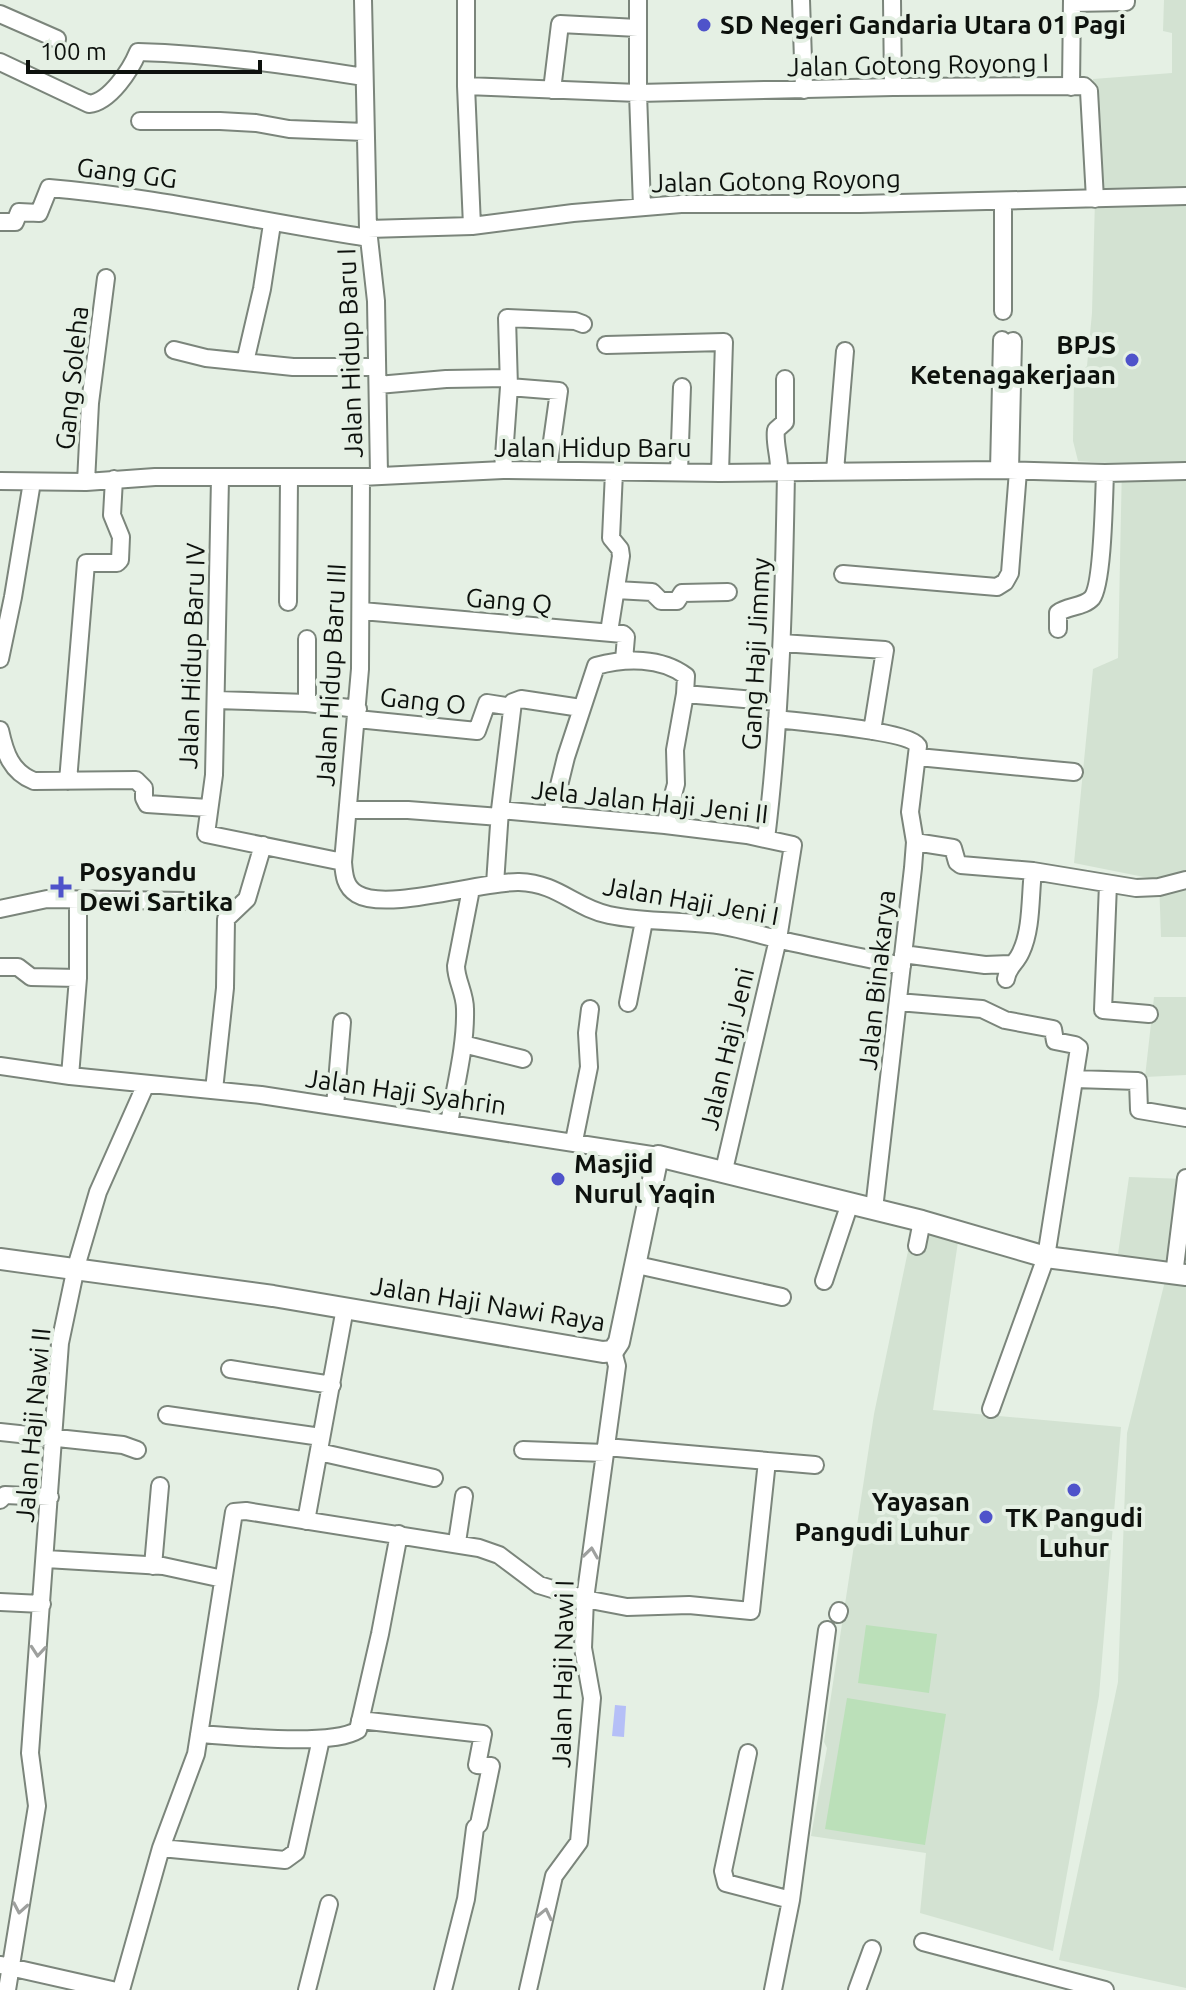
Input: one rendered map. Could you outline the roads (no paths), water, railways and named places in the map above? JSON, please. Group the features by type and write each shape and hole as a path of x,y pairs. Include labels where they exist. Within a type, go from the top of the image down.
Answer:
{"street":[{"name":"Jalan Hidup Baru I","path":"363,0 369,234 376,301 379,475"},
{"path":"466,0 472,226"},
{"path":"638,0 642,207"},
{"path":"801,0 804,90"},
{"path":"892,0 893,87"},
{"path":"1071,87 1072,2 1126,0"},
{"path":"0,14 57,39"},
{"path":"552,90 560,24 638,28"},
{"path":"0,62 93,104 126,75 134,64 136,54 209,55 364,77"},
{"name":"Jalan Gotong Royong I","path":"466,86 638,93 1084,86 1089,91 1095,199"},
{"path":"140,121 220,121 289,129 365,132"},
{"name":"Gang GG","path":"0,222 15,222 19,212 39,213 49,188 117,194 205,208 272,224"},
{"name":"Jalan Gotong Royong","path":"272,224 369,234 681,204 1186,196"},
{"path":"1003,201 1003,311"},
{"path":"245,362 262,289 272,224"},
{"name":"Gang Soleha","path":"86,482 90,403 106,278"},
{"path":"503,470 508,382 507,318 583,324"},
{"path":"843,574 997,587 1010,573 1007,340"},
{"path":"606,345 724,342 720,473"},
{"path":"174,350 192,356 293,367 377,367"},
{"path":"835,471 845,351"},
{"name":"Gang Haji Jimmy","path":"766,839 782,643 783,472 775,437 776,430 785,422 785,379"},
{"path":"378,385 508,382 559,391 548,470"},
{"path":"679,472 682,387"},
{"name":"Jalan Hidup Baru","path":"0,481 361,477 503,470 720,473 1186,471"},
{"path":"614,472 611,538 620,549 621,556 609,632 625,635 624,660"},
{"path":"1058,629 1058,613 1090,600 1095,591 1101,550 1105,473"},
{"name":"Jalan Hidup Baru III","path":"344,869 362,611 361,477"},
{"name":"Jalan Hidup Baru IV","path":"220,478 214,775 206,834 263,845"},
{"path":"288,602 289,478"},
{"path":"68,781 86,563 117,563 120,560 121,537 112,515 114,479"},
{"path":"0,659 32,482"},
{"path":"616,590 652,592 661,601 677,601 682,593 728,592"},
{"name":"Gang Q","path":"362,611 609,632"},
{"path":"307,639 307,703"},
{"path":"782,643 885,650 872,731"},
{"path":"552,814 581,708 596,666 624,660 657,663 683,673 688,680 675,750 676,784 665,825"},
{"path":"685,694 913,740 918,746 918,757 1074,772"},
{"path":"495,884 513,702 521,699 581,708"},
{"path":"216,700 307,703 357,714"},
{"name":"Gang O","path":"357,714 477,731 487,703 512,707"},
{"path":"0,730 5,751 13,766 24,777 34,781 136,780 144,788 147,804 208,808"},
{"name":"Jalan Binakarya","path":"874,1209 915,842 910,812 918,757"},
{"name":"Jela Jalan Haji Jeni II","path":"348,810 552,814 665,825 793,845 778,939"},
{"path":"915,842 953,848 961,865 1033,871 1148,888 1186,880"},
{"path":"214,1090 225,988 226,919 247,899 263,845 344,869"},
{"name":"Jalan Haji Jeni I","path":"344,869 346,882 358,895 371,898 495,884 537,884 560,891 598,912 644,921 710,924 903,960 985,965 1008,972 1021,953 1025,937 1033,871"},
{"path":"1108,884 1103,1009 1105,1012 1149,1014"},
{"path":"449,1124 463,1044 465,1001 456,966 471,889"},
{"path":"0,909 38,900 186,901"},
{"path":"70,1076 78,978 78,900"},
{"path":"628,1003 644,921"},
{"name":"Jalan Haji Jeni","path":"724,1170 778,939"},
{"path":"0,967 18,967 31,977 78,978"},
{"path":"898,1002 982,1009 1005,1020 1053,1029 1055,1041 1079,1047 1046,1257 991,1409"},
{"path":"574,1141 589,1067 587,1033 590,1009"},
{"path":"335,1106 342,1022"},
{"path":"463,1044 523,1059"},
{"name":"Jalan Haji Syahrin","path":"0,1066 335,1106 658,1156"},
{"path":"1075,1079 1138,1081 1139,1110 1186,1118"},
{"path":"76,1267 98,1192 146,1084"},
{"path":"658,1156 922,1221 1046,1257 1180,1275 1186,1178"},
{"name":"Jalan Haji Nawi Raya","path":"0,1259 76,1267 603,1352 613,1351 619,1342 637,1265 658,1156"},
{"path":"824,1281 850,1203"},
{"path":"917,1246 922,1221"},
{"path":"637,1265 782,1297"},
{"name":"Jalan Haji Nawi II","path":"7,1990 5,1966 37,1806 30,1753 60,1343 76,1267"},
{"path":"306,1521 345,1308"},
{"name":"Jalan Haji Nawi I","path":"528,1990 554,1876 579,1842 592,1709 583,1648 585,1599 617,1366 613,1351"},
{"path":"230,1369 332,1385"},
{"path":"167,1415 320,1444 434,1478"},
{"path":"0,1432 123,1445 137,1450"},
{"path":"523,1450 605,1450 815,1465"},
{"path":"121,1990 161,1848 196,1754 233,1514 246,1511 457,1542 499,1555 546,1588 627,1607 689,1605 751,1611 767,1461"},
{"path":"153,1566 160,1486"},
{"path":"0,1500 5,1495 50,1497"},
{"path":"457,1542 464,1496"},
{"path":"199,1734 321,1739 356,1732 380,1634 399,1534"},
{"path":"46,1559 153,1566 223,1579"},
{"path":"0,1602 42,1604"},
{"path":"773,1990 791,1900 827,1630"},
{"path":"360,1720 483,1734 477,1765 491,1766 479,1824 475,1828 466,1899 443,1990"},
{"path":"161,1848 285,1860 292,1857 296,1852 321,1739"},
{"path":"748,1753 723,1871 724,1880 791,1900"},
{"path":"307,1990 329,1904"},
{"path":"923,1942 1044,1983 1105,1990"},
{"path":"857,1990 872,1949"},
{"path":"5,1966 112,1990"}],"water":[{"path":"615,1705 626,1706 624,1737 612,1736"}],"place":[{"name":"SD Negeri Gandaria Utara 01 Pagi","path":"704,25"},
{"name":"BPJS Ketenagakerjaan","path":"1132,360"},
{"name":"Posyandu Dewi Sartika","path":"61,887"},
{"name":"Masjid Nurul Yaqin","path":"558,1179"},
{"name":"TK Pangudi Luhur","path":"1074,1490"},
{"name":"Yayasan Pangudi Luhur","path":"986,1517"}]}
